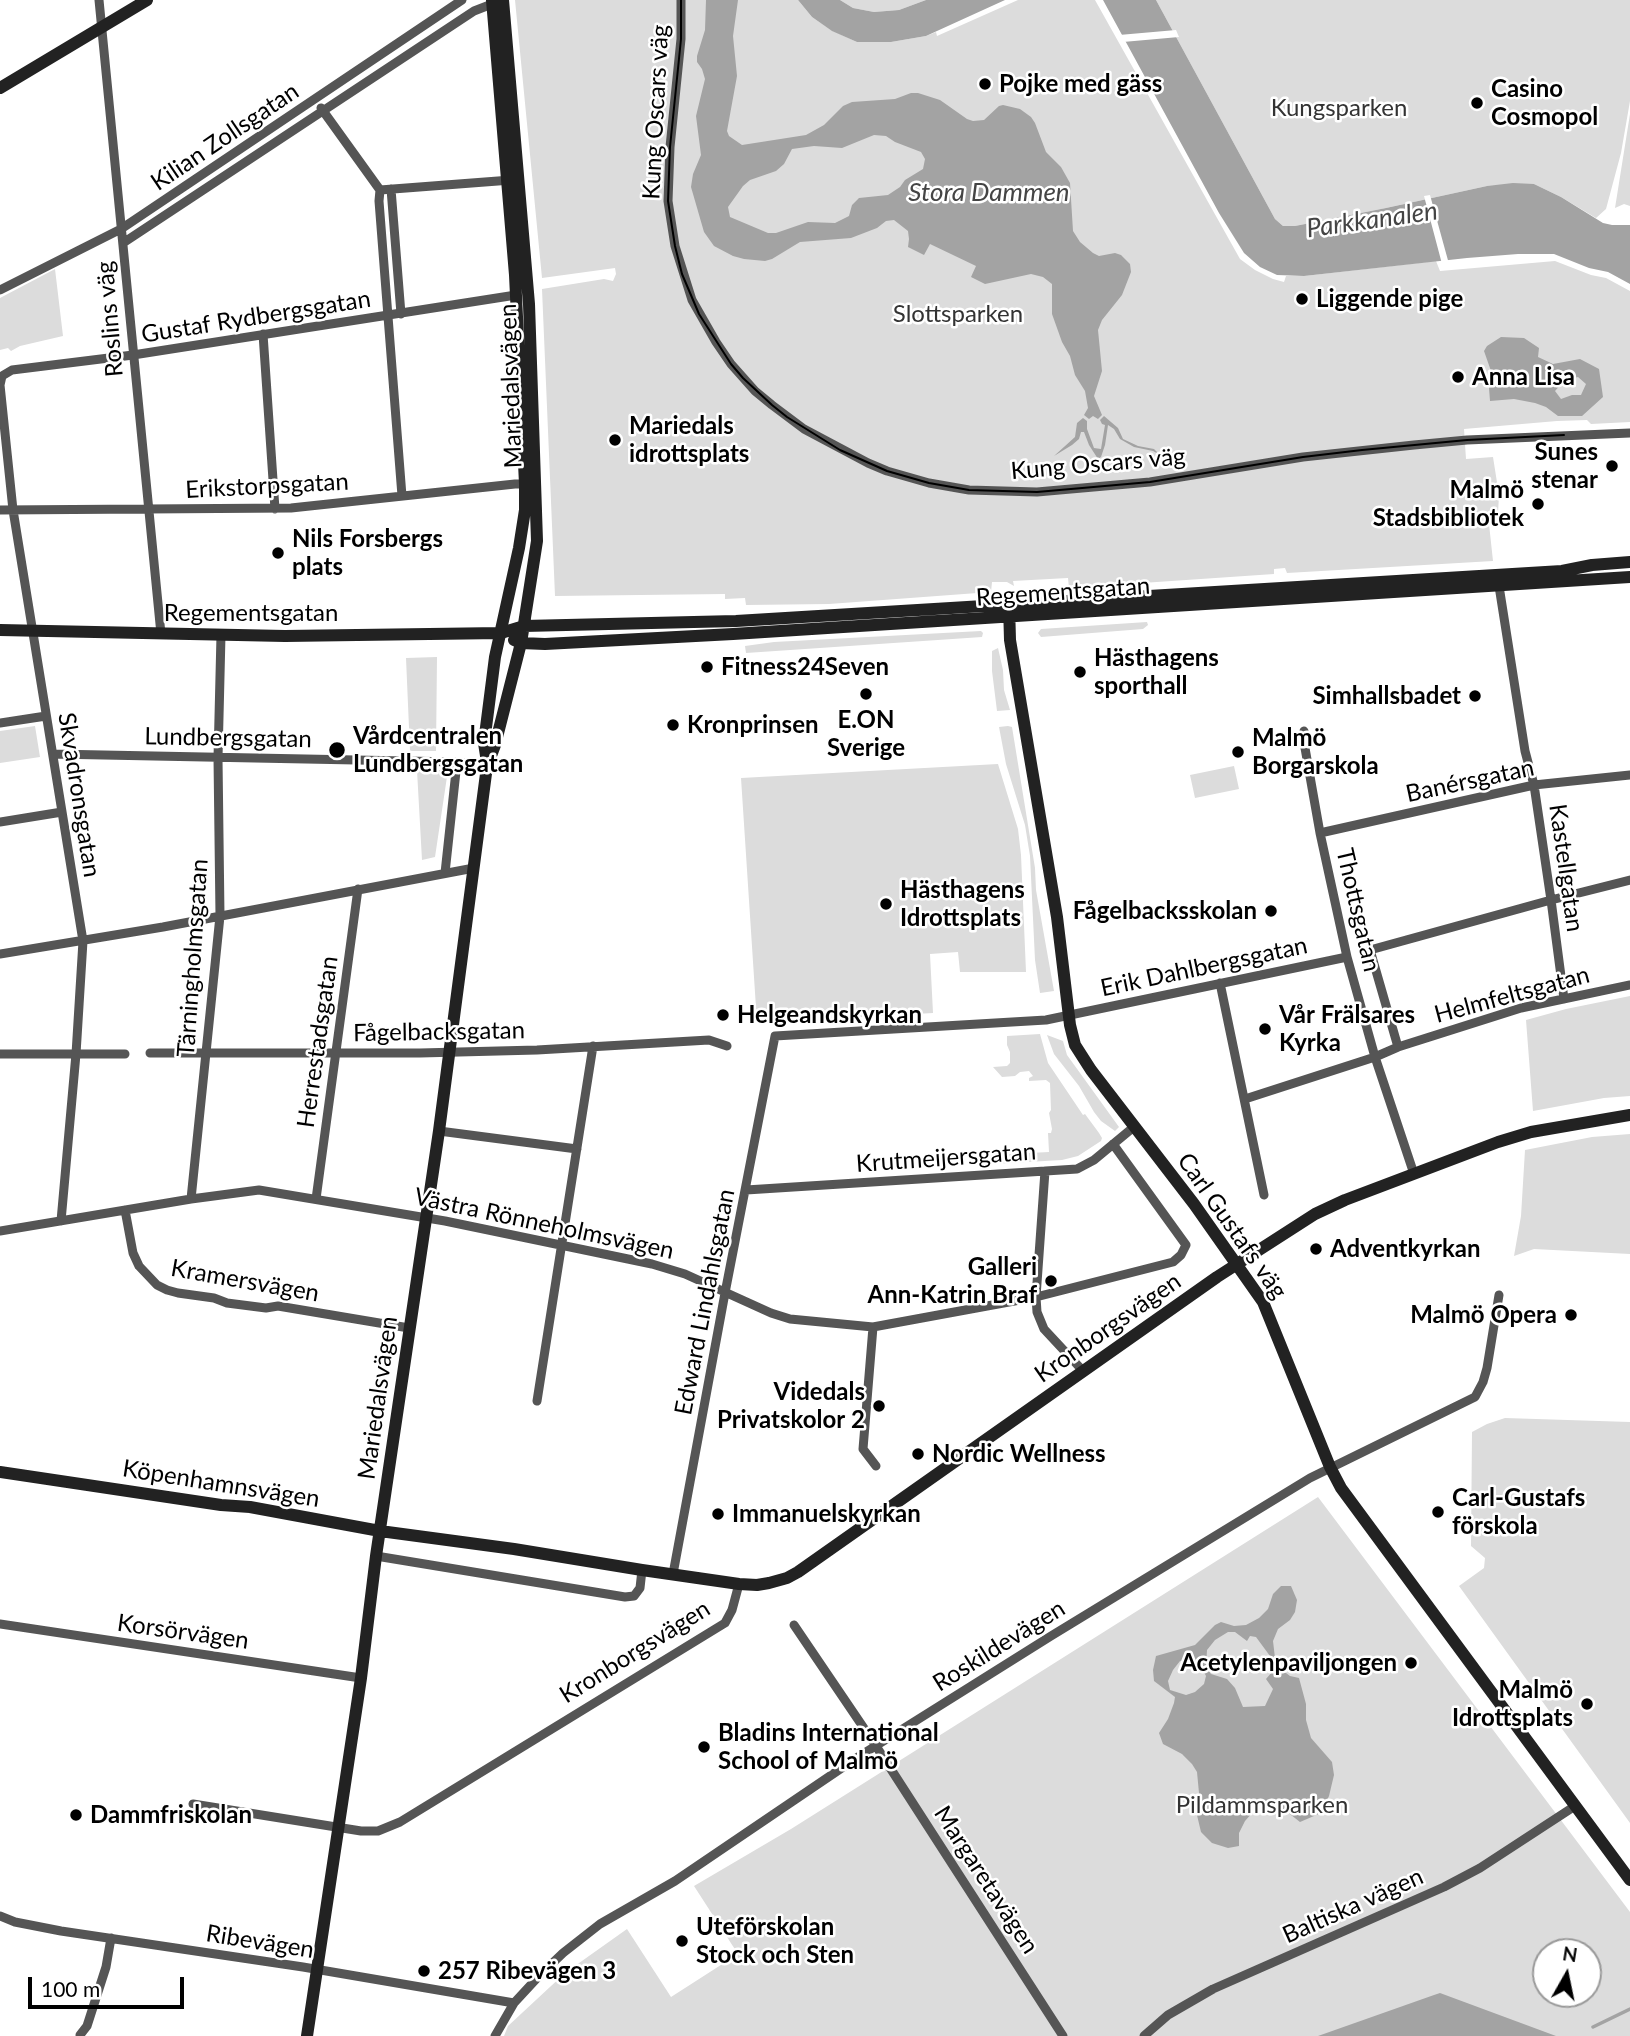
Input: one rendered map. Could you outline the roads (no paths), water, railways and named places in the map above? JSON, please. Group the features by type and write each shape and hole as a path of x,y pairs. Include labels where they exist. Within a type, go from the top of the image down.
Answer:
{"main road":[{"path":"0,88 147,0"},
{"name":"Mariedalsvägen","path":"487,766 484,743 495,657 530,484 529,306 513,180 497,1"},
{"name":"Mariedalsvägen","path":"307,2036 439,1131 487,766 495,745 521,643 537,541 530,484 516,295 513,180"},
{"name":"Regementsgatan","path":"501,633 521,643 632,640 1562,571 1630,562"},
{"name":"Regementsgatan","path":"0,630 220,635 501,633 524,626 1009,611 1630,577"},
{"name":"Carl Gustafs väg","path":"1009,611 1010,640 1057,917 1075,1045 1263,1302 1341,1488 1630,1880"},
{"name":"Kronborgsvägen","path":"739,1584 769,1583 798,1572 1217,1277 1315,1213 1531,1132 1630,1115"},
{"name":"Köpenhamnsvägen","path":"0,1472 250,1507 380,1531 739,1584"}],"street":[{"name":"Roslins väg","path":"99,0 162,634"},
{"name":"Kilian Zollsgatan","path":"0,290 121,229 462,0"},
{"name":"Kung Oscars väg","path":"681,0 681,39 670,147 668,201 678,259 692,300 731,364 755,391 804,429 868,463 903,476 948,486 995,492 1037,492 1150,482 1303,457 1414,445 1630,433"},
{"name":"Kilian Zollsgatan","path":"122,243 474,11 497,1"},
{"path":"315,100 380,190 402,496"},
{"path":"380,190 513,180"},
{"path":"391,189 401,314"},
{"name":"Gustaf Rydbergsgatan","path":"2,376 12,370 133,355 516,295"},
{"path":"263,334 275,509"},
{"name":"Skvadronsgatan","path":"2,376 0,386 13,510 83,941 61,1221"},
{"name":"Erikstorpsgatan","path":"0,510 275,509 530,484"},
{"name":"Kastellgatan","path":"1499,586 1525,751 1534,785 1564,999"},
{"name":"Tärningholmsgatan","path":"191,1199 220,916 220,635"},
{"path":"0,723 46,716"},
{"name":"Thottsgatan","path":"1304,731 1320,833 1347,957 1375,1057 1415,1174"},
{"name":"Lundbergsgatan","path":"52,754 457,762 487,766"},
{"path":"445,873 457,762"},
{"name":"Banérsgatan","path":"1320,833 1534,785 1630,775"},
{"path":"0,822 62,812"},
{"path":"0,954 474,869"},
{"path":"1552,900 1630,880"},
{"name":"Herrestadsgatan","path":"316,1199 358,890"},
{"name":"Thottsgatan","path":"1398,1047 1370,950 1552,900"},
{"name":"Erik Dahlbergsgatan","path":"1069,1015 1347,957"},
{"path":"1220,982 1264,1195"},
{"name":"Helmfeltsgatan","path":"1245,1099 1521,1008 1630,985"},
{"name":"Edward Lindahlsgatan","path":"673,1574 724,1293 775,1036 1032,1022 1069,1015"},
{"name":"Fågelbacksgatan","path":"150,1053 537,1050 709,1040 727,1046"},
{"path":"537,1401 593,1046"},
{"path":"0,1054 125,1054"},
{"name":"Krutmeijersgatan","path":"746,1190 1077,1169 1094,1160 1135,1126"},
{"path":"439,1131 577,1149"},
{"name":"Carl Gustafs väg","path":"1113,1144 1186,1245"},
{"path":"1045,1171 1037,1312 1044,1329 1084,1372"},
{"name":"Västra Rönneholmsvägen","path":"0,1231 259,1190 426,1217 670,1269 790,1319 873,1327 1036,1297 1173,1262 1181,1255 1186,1245"},
{"name":"Kramersvägen","path":"125,1210 133,1253 139,1266 156,1285 167,1290 214,1298 227,1303 299,1309 409,1328"},
{"name":"Roskildevägen","path":"495,2036 514,2003 539,1976 600,1924 675,1881 876,1746 1051,1636 1331,1467 1475,1397 1487,1368 1499,1295"},
{"path":"873,1327 863,1448 876,1466"},
{"path":"376,1556 625,1597 634,1595 640,1588 642,1570"},
{"name":"Kronborgsvägen","path":"193,1804 361,1831 378,1831 405,1819 725,1623 732,1610 739,1584"},
{"name":"Korsörvägen","path":"0,1624 361,1678"},
{"name":"Margaretavägen","path":"794,1625 876,1746 1063,2036"},
{"name":"Baltiska vägen","path":"1144,2036 1168,2015 1213,1989 1444,1887 1480,1868 1575,1806"},
{"name":"Ribevägen","path":"0,1916 15,1922 514,2003"},
{"path":"80,2035 87,2026 106,1967 111,1938"}],"water":[{"name":"Stora Dammen","path":"706,0 738,0 733,36 737,76 727,131 729,136 742,145 806,135 824,125 843,106 852,102 895,99 911,93 940,100 973,121 984,120 1003,105 1020,109 1031,117 1046,152 1061,167 1070,183 1073,231 1080,242 1099,256 1115,253 1130,264 1131,272 1122,295 1102,320 1098,330 1102,371 1094,396 1102,415 1098,419 1093,416 1089,419 1084,415 1088,408 1085,391 1075,375 1052,314 1052,284 1043,277 1031,274 985,284 971,277 976,266 930,244 924,255 908,247 908,231 894,220 886,221 877,228 851,238 800,242 765,261 733,256 714,246 704,232 691,187 701,155 696,116 705,79 697,56 705,30","holes":["874,135 886,136 921,152 925,159 923,169 888,195 859,198 852,205 849,216 835,223 808,222 776,233 768,233 730,217 728,207 743,186 750,180 776,171 784,164 792,149 814,146 842,148"]},
{"path":"798,0 840,0 853,8 874,12 899,10 926,0 1005,0 926,36 891,42 857,42 832,31 812,17"},
{"name":"Parkkanalen","path":"1103,0 1156,0 1275,219 1283,226 1295,226 1487,186 1534,184 1603,223 1630,225 1630,284 1608,272 1589,268 1554,254 1467,258 1304,276 1277,275 1260,267 1244,253 1219,213"},
{"path":"1501,337 1524,338 1539,348 1538,357 1553,364 1580,359 1599,369 1603,397 1582,416 1558,416 1546,407 1514,399 1490,401 1491,371 1484,351","holes":["1578,377 1586,384 1581,395 1561,399 1555,391 1564,381"]},
{"path":"1104,416 1118,428 1123,439 1154,449 1162,453 1162,456 1134,447 1120,439 1108,425 1105,445 1098,459 1084,432 1081,432 1079,439 1072,445 1054,456 1075,437 1077,423 1083,418 1087,421 1094,448 1101,449 1105,425 1100,420"},
{"path":"1281,1586 1291,1586 1297,1600 1295,1612 1290,1620 1278,1629 1273,1641 1275,1658 1278,1667 1290,1676 1299,1678 1311,1738 1332,1762 1334,1775 1321,1813 1300,1822 1286,1811 1270,1806 1253,1812 1239,1833 1239,1846 1228,1848 1212,1843 1201,1832 1196,1811 1199,1793 1197,1772 1182,1754 1163,1744 1159,1733 1168,1719 1175,1697 1154,1681 1153,1670 1156,1656 1195,1645 1221,1622 1234,1626 1246,1625 1259,1618 1268,1609 1273,1594","holes":["1228,1632 1235,1632 1247,1641 1250,1636 1256,1637 1270,1656 1272,1672 1266,1679 1273,1689 1265,1706 1243,1707 1235,1688 1227,1679 1211,1674 1206,1667 1207,1650 1215,1640","1180,1661 1199,1662 1206,1676 1204,1684 1195,1692 1186,1695 1170,1690 1168,1681"]},
{"path":"1440,1993 1556,2036 1318,2036 1434,1995"}],"waterway":[{"path":"1593,2027 1630,2009"}],"tram line":[{"path":"681,0 681,39 670,147 668,201 682,274 699,314 743,378 787,417 840,450 887,471 929,483 969,490 1037,492 1150,482 1362,450 1467,440 1564,435"}],"place":[{"name":"Pojke med gäss","path":"985,84"},
{"name":"Casino Cosmopol","path":"1477,103"},
{"name":"Liggende pige","path":"1302,299"},
{"name":"Anna Lisa","path":"1458,377"},
{"name":"Mariedals idrottsplats","path":"615,440"},
{"name":"Sunes stenar","path":"1612,466"},
{"name":"Malmö Stadsbibliotek","path":"1538,504"},
{"name":"Nils Forsbergs plats","path":"278,553"},
{"name":"Fitness24Seven","path":"707,667"},
{"name":"Hästhagens sporthall","path":"1080,672"},
{"name":"E.ON Sverige","path":"866,694"},
{"name":"Simhallsbadet","path":"1475,696"},
{"name":"Kronprinsen","path":"673,725"},
{"name":"Vårdcentralen Lundbergsgatan","path":"337,750"},
{"name":"Malmö Borgarskola","path":"1238,752"},
{"name":"Hästhagens Idrottsplats","path":"886,904"},
{"name":"Fågelbacksskolan","path":"1271,911"},
{"name":"Helgeandskyrkan","path":"723,1015"},
{"name":"Vår Frälsares Kyrka","path":"1265,1029"},
{"name":"Adventkyrkan","path":"1316,1249"},
{"name":"Galleri Ann-Katrin Braf","path":"1051,1281"},
{"name":"Malmö Opera","path":"1571,1315"},
{"name":"Videdals Privatskolor 2","path":"879,1406"},
{"name":"Nordic Wellness","path":"918,1454"},
{"name":"Carl-Gustafs förskola","path":"1438,1512"},
{"name":"Immanuelskyrkan","path":"718,1514"},
{"name":"Acetylenpaviljongen","path":"1411,1663"},
{"name":"Malmö Idrottsplats","path":"1587,1704"},
{"name":"Bladins International School of Malmö","path":"704,1747"},
{"name":"Dammfriskolan","path":"76,1815"},
{"name":"Uteförskolan Stock och Sten","path":"682,1941"},
{"name":"257 Ribevägen 3","path":"424,1971"}],"park label":[{"name":"Kungsparken","path":"1339,108"},
{"name":"Slottsparken","path":"958,314"},
{"name":"Pildammsparken","path":"1262,1805"}]}
